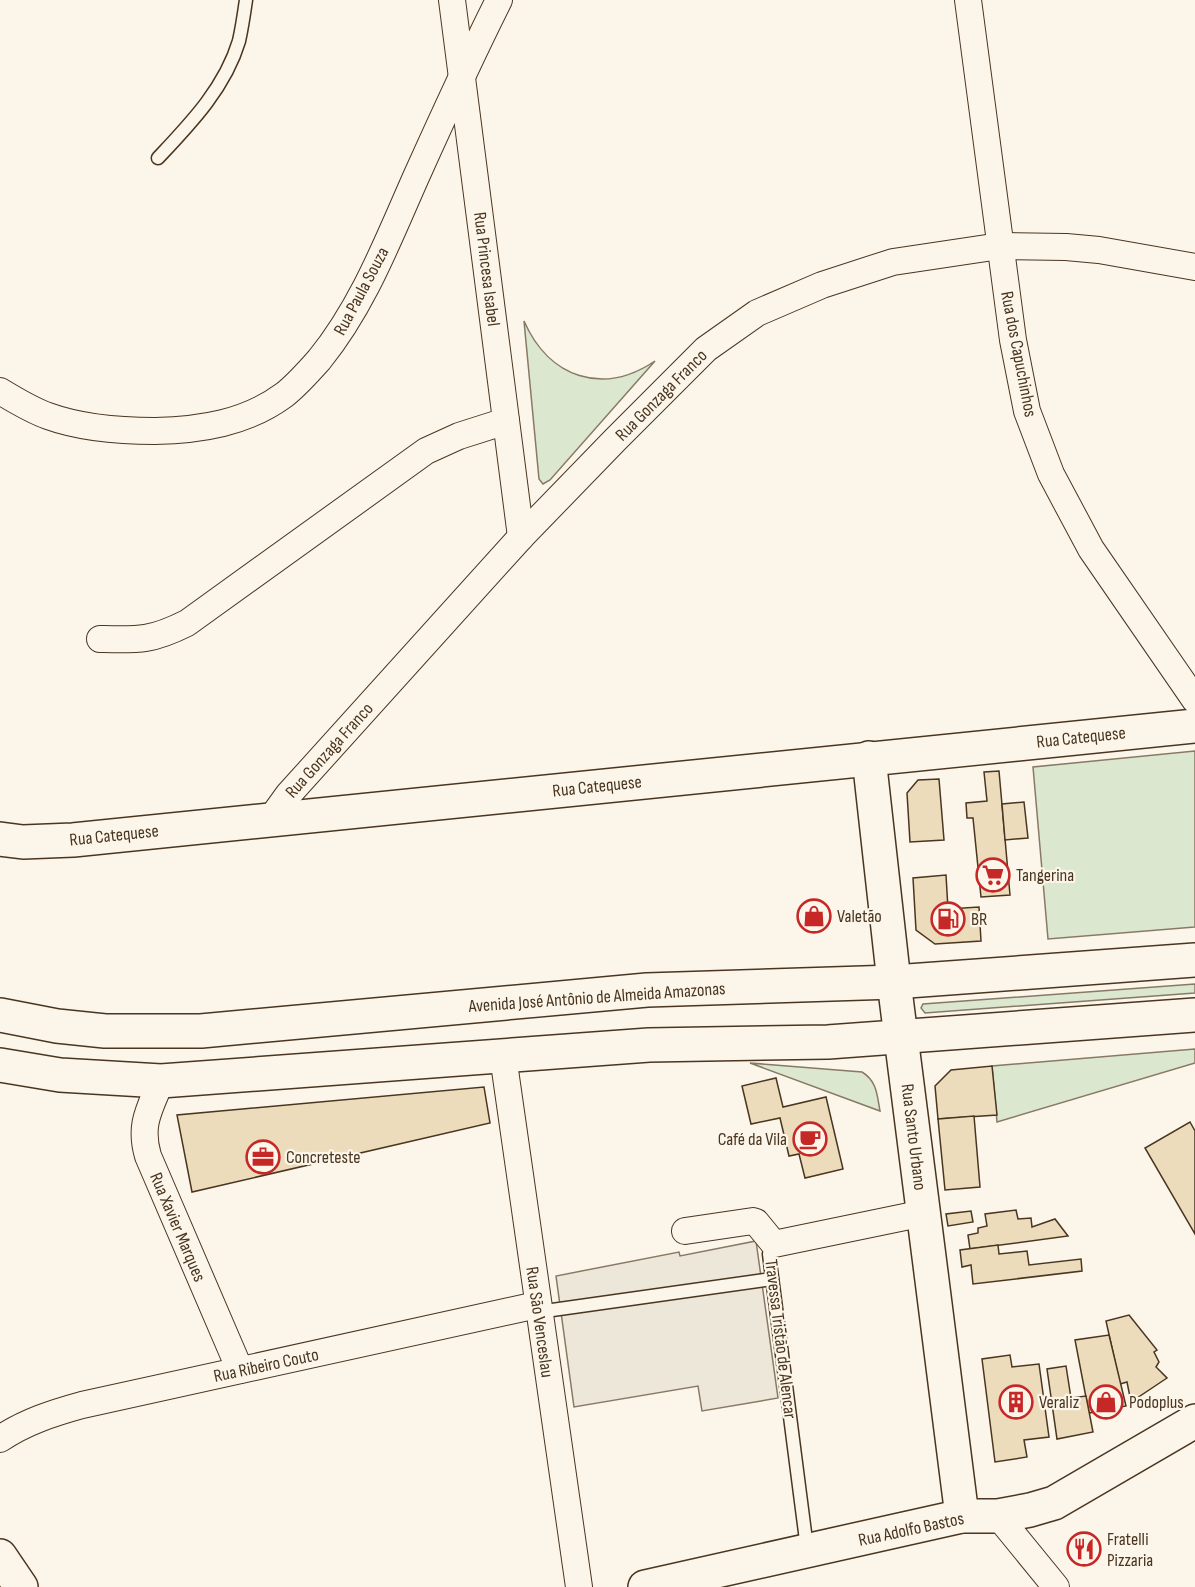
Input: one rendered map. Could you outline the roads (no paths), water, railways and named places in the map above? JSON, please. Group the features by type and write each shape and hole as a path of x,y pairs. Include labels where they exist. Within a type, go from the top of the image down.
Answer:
{"main road":[{"name":"Rua Catequese","path":"0,839 23,842 73,840 1195,726"},
{"name":"Rua Santo Urbano","path":"869,758 894,982 962,1516"},
{"name":"Avenida José Antônio de Almeida Amazonas","path":"0,1015 57,1026 105,1031 201,1031 646,990 894,982 1195,960"},
{"path":"0,1065 60,1075 161,1081 649,1045 828,1042 901,1038 1195,1015"},
{"name":"Rua Adolfo Bastos","path":"645,1587 962,1516 998,1516 1054,1503 1195,1421"},
{"path":"0,1556 21,1587"}],"street":[{"name":"Rua Princesa Isabel","path":"452,0 521,537"},
{"name":"Rua Paula Souza","path":"0,391 48,416 80,424 141,431 214,427 241,418 284,395 303,378 334,341 366,289 462,75 499,0"},
{"name":"Rua dos Capuchinhos","path":"968,0 1013,340 1027,411 1051,474 1091,549 1195,700"},
{"name":"Rua Gonzaga Franco","path":"270,820 288,795 521,537 698,357 728,332 757,313 822,285 893,262 1000,246 1099,250 1195,267"},
{"path":"100,639 143,640 162,636 187,623 426,451 459,436 506,421"},
{"name":"Rua São Venceslau","path":"503,1056 579,1587"},
{"name":"Rua Xavier Marques","path":"161,1081 143,1129 144,1143 240,1370"},
{"name":"Travessa Tristão de Alencar","path":"774,1244 924,1213"},
{"path":"685,1231 753,1221 774,1244"},
{"name":"Rua Ribeiro Couto","path":"0,1439 24,1425 61,1411 240,1370 538,1309"},
{"path":"998,1516 1056,1587"}],"lane":[{"path":"158,158 200,113 223,78 239,40 246,0"},
{"name":"Travessa Tristão de Alencar","path":"774,1244 769,1254 808,1551"},
{"path":"538,1309 772,1279"}],"place":[{"name":"Tangerina","path":"993,875"},
{"name":"Valetão","path":"814,916"},
{"name":"BR","path":"948,919"},
{"name":"Café da Vila","path":"810,1139"},
{"name":"Concreteste","path":"263,1157"},
{"name":"Veraliz","path":"1016,1402"},
{"name":"Podoplus","path":"1106,1402"},
{"name":"Fratelli Pizzaria","path":"1084,1549"}]}
